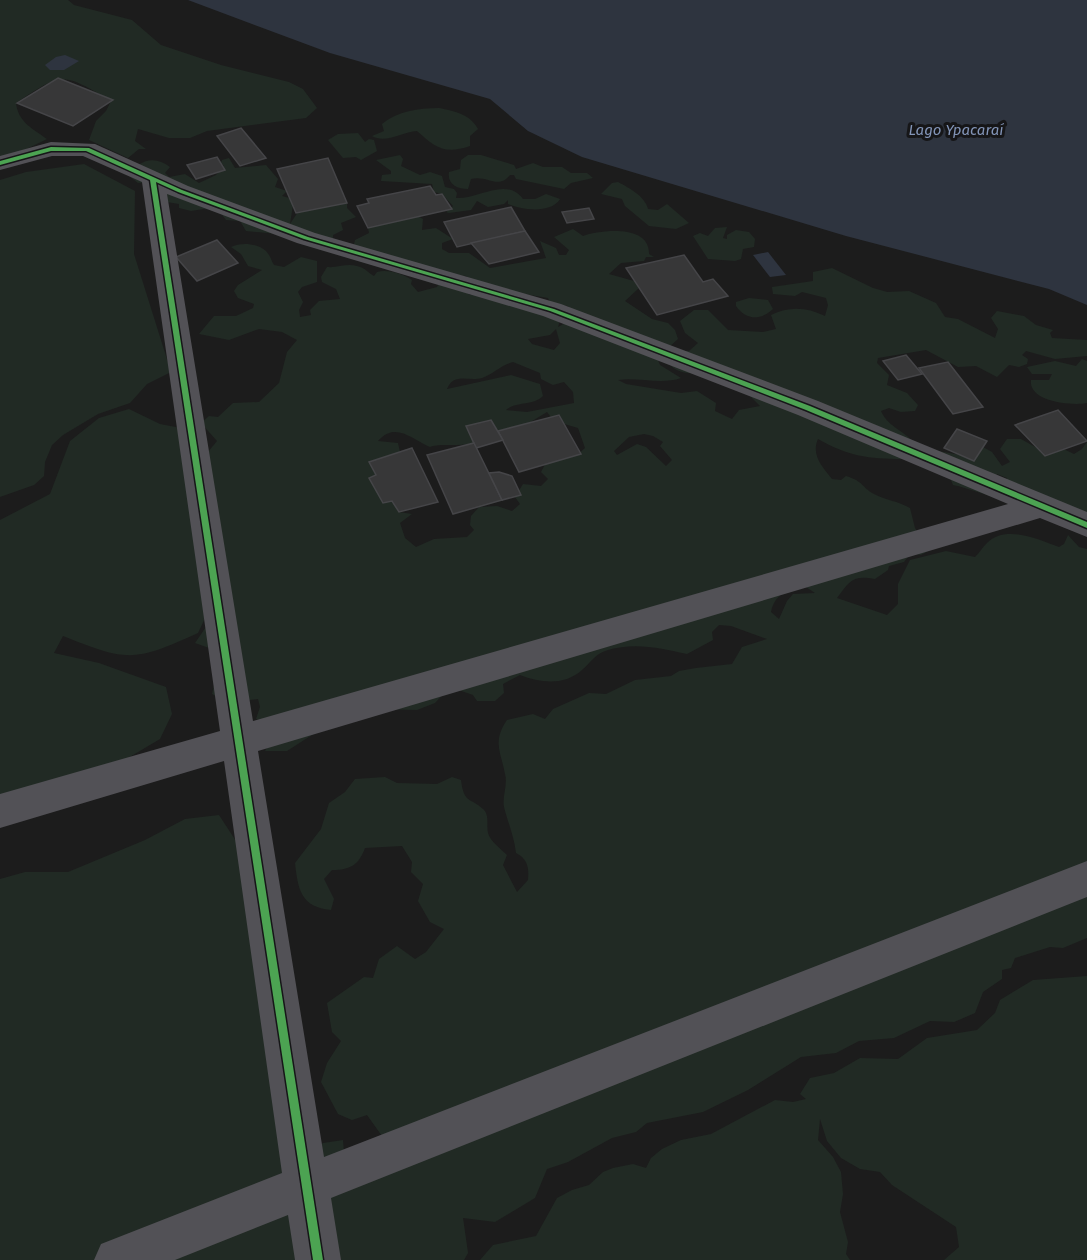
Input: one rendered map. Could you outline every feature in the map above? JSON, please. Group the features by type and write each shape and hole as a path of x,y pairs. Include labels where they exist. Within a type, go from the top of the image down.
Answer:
{"street":[{"path":"0,163 51,148 87,149 153,179 306,238 529,301 808,408 1087,525"},
{"path":"153,179 318,1260"},
{"path":"0,811 1041,506"},
{"path":"117,1260 1087,879"}],"shaded area":[{"path":"0,0 68,0 74,5 132,20 161,45 221,65 289,82 303,89 317,108 306,118 207,131 190,138 169,138 138,129 135,141 146,149 139,149 128,158 89,140 96,121 106,111 111,101 72,81 54,81 16,103 23,120 47,139 0,162"},
{"path":"439,108 461,114 475,124 478,129 470,136 470,146 453,150 440,148 417,131 382,139 372,136 384,131 382,124 402,113"},
{"path":"358,133 365,142 369,139 374,140 377,151 361,160 356,157 343,158 328,140 338,134"},
{"path":"400,155 403,159 401,166 420,175 430,172 442,176 445,187 454,189 457,193 456,198 508,189 516,192 523,199 535,199 546,194 560,199 556,204 543,209 514,206 508,204 508,200 504,204 488,207 477,201 471,210 449,213 446,212 453,206 442,194 434,192 432,184 381,181 382,175 391,174 391,171 376,160"},
{"path":"468,155 481,155 514,165 516,169 533,163 543,167 562,167 571,173 587,173 593,178 571,183 564,189 516,179 514,175 510,175 497,182 471,179 468,189 460,188 451,183 449,172 460,169 461,160"},
{"path":"229,158 235,168 266,165 278,179 275,187 287,191 282,196 289,198 293,205 290,224 298,212 347,203 347,208 356,217 341,223 343,230 333,235 333,239 246,231 240,221 226,220 216,207 191,211 179,208 179,204 167,202 154,182 138,183 128,175 141,163 152,160 170,167 165,173 169,177 185,174 199,183 216,175 224,166 221,163 222,160"},
{"path":"84,164 135,191 134,254 171,372 147,384 130,403 98,414 63,435 52,445 45,462 44,476 34,485 0,497 0,180 26,172"},
{"path":"618,182 640,196 648,209 658,210 667,204 689,223 676,229 649,226 625,206 622,199 601,194 612,183"},
{"path":"414,214 423,219 422,230 436,228 453,239 442,243 442,249 449,253 469,253 490,268 546,258 540,241 556,248 559,255 566,255 569,250 554,237 573,229 583,236 612,231 633,234 642,238 647,244 649,254 654,257 646,257 644,261 621,263 609,274 634,281 639,288 625,301 652,319 668,323 675,330 678,339 657,358 660,365 681,378 666,381 618,380 626,384 681,393 697,391 716,403 715,411 732,419 739,410 760,406 749,395 696,373 679,371 669,364 666,360 676,351 689,351 698,343 685,333 680,321 694,310 708,310 728,330 763,332 776,329 771,315 784,310 805,309 825,316 828,305 826,298 802,292 795,296 773,294 772,287 813,281 813,272 832,268 873,288 887,292 909,291 936,303 945,317 958,319 995,338 998,329 991,318 997,311 1024,316 1036,325 1053,330 1050,333 1052,338 1087,340 1087,356 1055,359 1026,351 1022,355 1028,359 1027,364 1019,367 1009,365 997,377 976,366 958,367 926,350 878,358 877,363 889,375 887,385 907,393 918,405 915,411 901,412 889,408 881,411 888,422 916,446 903,459 859,455 818,439 816,450 819,460 832,479 841,480 846,476 852,478 874,494 910,508 915,528 928,551 921,555 911,553 904,562 889,566 888,570 875,579 861,578 852,581 837,598 887,615 898,604 898,584 910,560 946,551 975,557 987,543 1003,535 1023,535 1059,547 1064,544 1068,535 1079,547 1087,549 1087,938 1063,948 1050,947 1015,958 1011,968 1002,970 1002,979 983,992 975,1013 954,1022 930,1021 894,1038 859,1041 836,1053 801,1057 748,1090 703,1112 647,1123 636,1132 612,1138 568,1162 547,1169 535,1198 495,1222 463,1218 468,1253 464,1260 0,1260 0,879 25,872 68,872 145,840 185,819 219,815 249,861 312,1154 323,1143 343,1140 344,1153 387,1143 367,1115 352,1120 338,1114 321,1082 327,1063 341,1041 332,1032 327,1003 364,977 373,978 379,959 397,946 415,959 426,952 444,929 430,922 418,901 423,884 411,872 412,862 402,846 365,848 360,859 353,865 344,869 332,870 324,879 334,899 331,910 307,901 300,889 295,863 321,829 329,803 345,792 355,779 385,777 397,783 437,784 452,777 461,780 466,797 485,811 489,836 507,855 503,865 517,892 528,880 528,872 527,864 516,853 504,807 506,778 499,741 502,728 507,720 533,714 545,719 553,709 589,693 606,694 635,680 671,676 679,671 696,668 732,664 742,647 767,639 731,626 719,625 712,632 713,640 687,654 648,647 628,646 608,650 600,653 582,670 568,679 552,682 520,675 503,684 504,693 495,701 477,701 473,695 450,687 435,703 417,710 377,709 356,722 341,722 315,733 287,751 265,751 270,742 272,724 256,719 260,707 258,699 234,701 212,694 215,681 209,648 195,643 212,618 207,614 198,633 144,654 117,654 103,651 63,636 54,653 99,663 166,687 172,714 160,739 96,777 0,802 0,520 50,494 70,441 99,418 129,409 160,424 186,429 208,452 217,441 201,423 209,416 218,417 233,403 259,402 279,383 287,352 297,340 282,332 259,329 229,340 199,334 214,316 236,316 253,308 254,304 238,298 234,291 238,285 262,270 248,266 241,254 231,247 244,244 258,246 267,253 274,265 284,267 301,257 317,261 317,282 302,287 298,292 303,302 299,310 300,317 311,315 310,310 319,301 340,299 336,289 322,282 321,277 327,267 349,265 363,268 374,276 381,271 400,274 412,280 411,284 418,292 437,287 441,280 461,288 470,295 474,293 560,320 558,327 569,321 568,306 551,304 548,298 477,286 466,276 451,275 395,261 391,255 353,248 355,240 369,233 371,220","holes":["556,329 560,343 554,350 532,344 528,339 550,335","513,362 540,373 541,379 553,385 564,382 573,392 574,403 527,412 506,410 543,396 540,384 511,375 447,389 458,379 482,378","547,412 554,421 578,428 585,448 576,456 565,453 549,457 541,472 548,479 541,486 523,484 515,497 520,504 512,511 497,506 479,507 471,516 470,525 474,530 467,537 434,539 416,547 405,538 400,523 412,514 399,512 392,501 369,478 376,475 369,462 400,452 398,443 378,441 384,435 397,432 430,447 474,443 467,426 491,420 498,431 529,423","644,434 653,436 663,442 660,446 672,460 666,466 646,447 637,444 617,455 614,451 629,437","806,587 815,593 793,594 787,601 779,619 771,612 773,606 779,596 794,589"]},
{"path":"727,227 723,238 727,239 727,235 736,230 749,232 755,239 754,247 743,249 741,259 735,261 708,259 693,236 700,233 708,236 715,228"},
{"path":"749,298 768,300 773,309 758,317 744,314 736,306 736,302"},
{"path":"1082,359 1087,361 1087,403 1072,404 1053,401 1044,398 1032,387 1031,380 1049,380 1052,374 1032,374 1027,367 1055,361 1076,366"},
{"path":"1007,439 1021,439 1037,448 1051,443 1074,454 1087,442 1087,531 1005,484 1007,478 997,474 994,480 999,498 953,485 938,451 961,455 963,451 979,454 983,447 992,452 1002,466 1010,462 1000,449"},
{"path":"1087,976 1087,1260 944,1260 959,1247 956,1227 892,1185 880,1172 860,1169 841,1158 827,1141 820,1119 818,1140 833,1157 841,1172 843,1194 840,1212 848,1242 846,1254 850,1260 480,1260 493,1245 536,1236 557,1198 589,1185 603,1172 633,1164 646,1168 651,1158 662,1149 681,1140 711,1134 775,1100 793,1102 806,1099 800,1094 810,1078 834,1073 860,1058 898,1059 927,1038 977,1030 995,1013 1000,1000 1033,980"}],"water":[{"name":"Lago Ypacaraí","path":"188,0 1087,0 1087,305 1049,289 846,236 582,157 528,131 490,99 330,53"},
{"path":"65,55 79,61 64,70 50,70 45,65 56,57"},
{"path":"768,252 786,275 770,277 753,255"}],"building":[{"path":"58,78 113,100 73,126 17,103"},
{"path":"241,128 266,158 240,166 217,136"},
{"path":"217,157 225,170 196,179 187,165"},
{"path":"328,158 347,203 296,213 277,169"},
{"path":"430,186 436,195 442,194 452,209 368,228 357,206 369,203 367,199"},
{"path":"511,207 525,231 457,247 444,222"},
{"path":"589,208 594,219 567,223 562,212"},
{"path":"525,231 539,252 489,264 471,243"},
{"path":"217,240 238,263 197,281 176,257"},
{"path":"684,255 703,282 713,279 728,296 657,315 626,268"},
{"path":"906,355 922,374 898,380 883,361"},
{"path":"948,362 983,407 953,414 919,368"},
{"path":"1058,410 1087,441 1045,456 1015,425"},
{"path":"559,415 581,454 519,472 498,431"},
{"path":"491,420 503,440 476,448 466,426"},
{"path":"957,429 987,441 974,461 944,448"},
{"path":"474,443 502,500 453,514 427,455"},
{"path":"412,448 438,502 399,512 392,501 383,503 369,478 376,475 369,462"},
{"path":"499,472 512,476 521,495 502,500 489,473"}],"cycle path":[{"path":"0,163 51,149 87,149 180,191 306,238 552,310 808,408 1087,525"},
{"path":"153,179 318,1260"}]}
